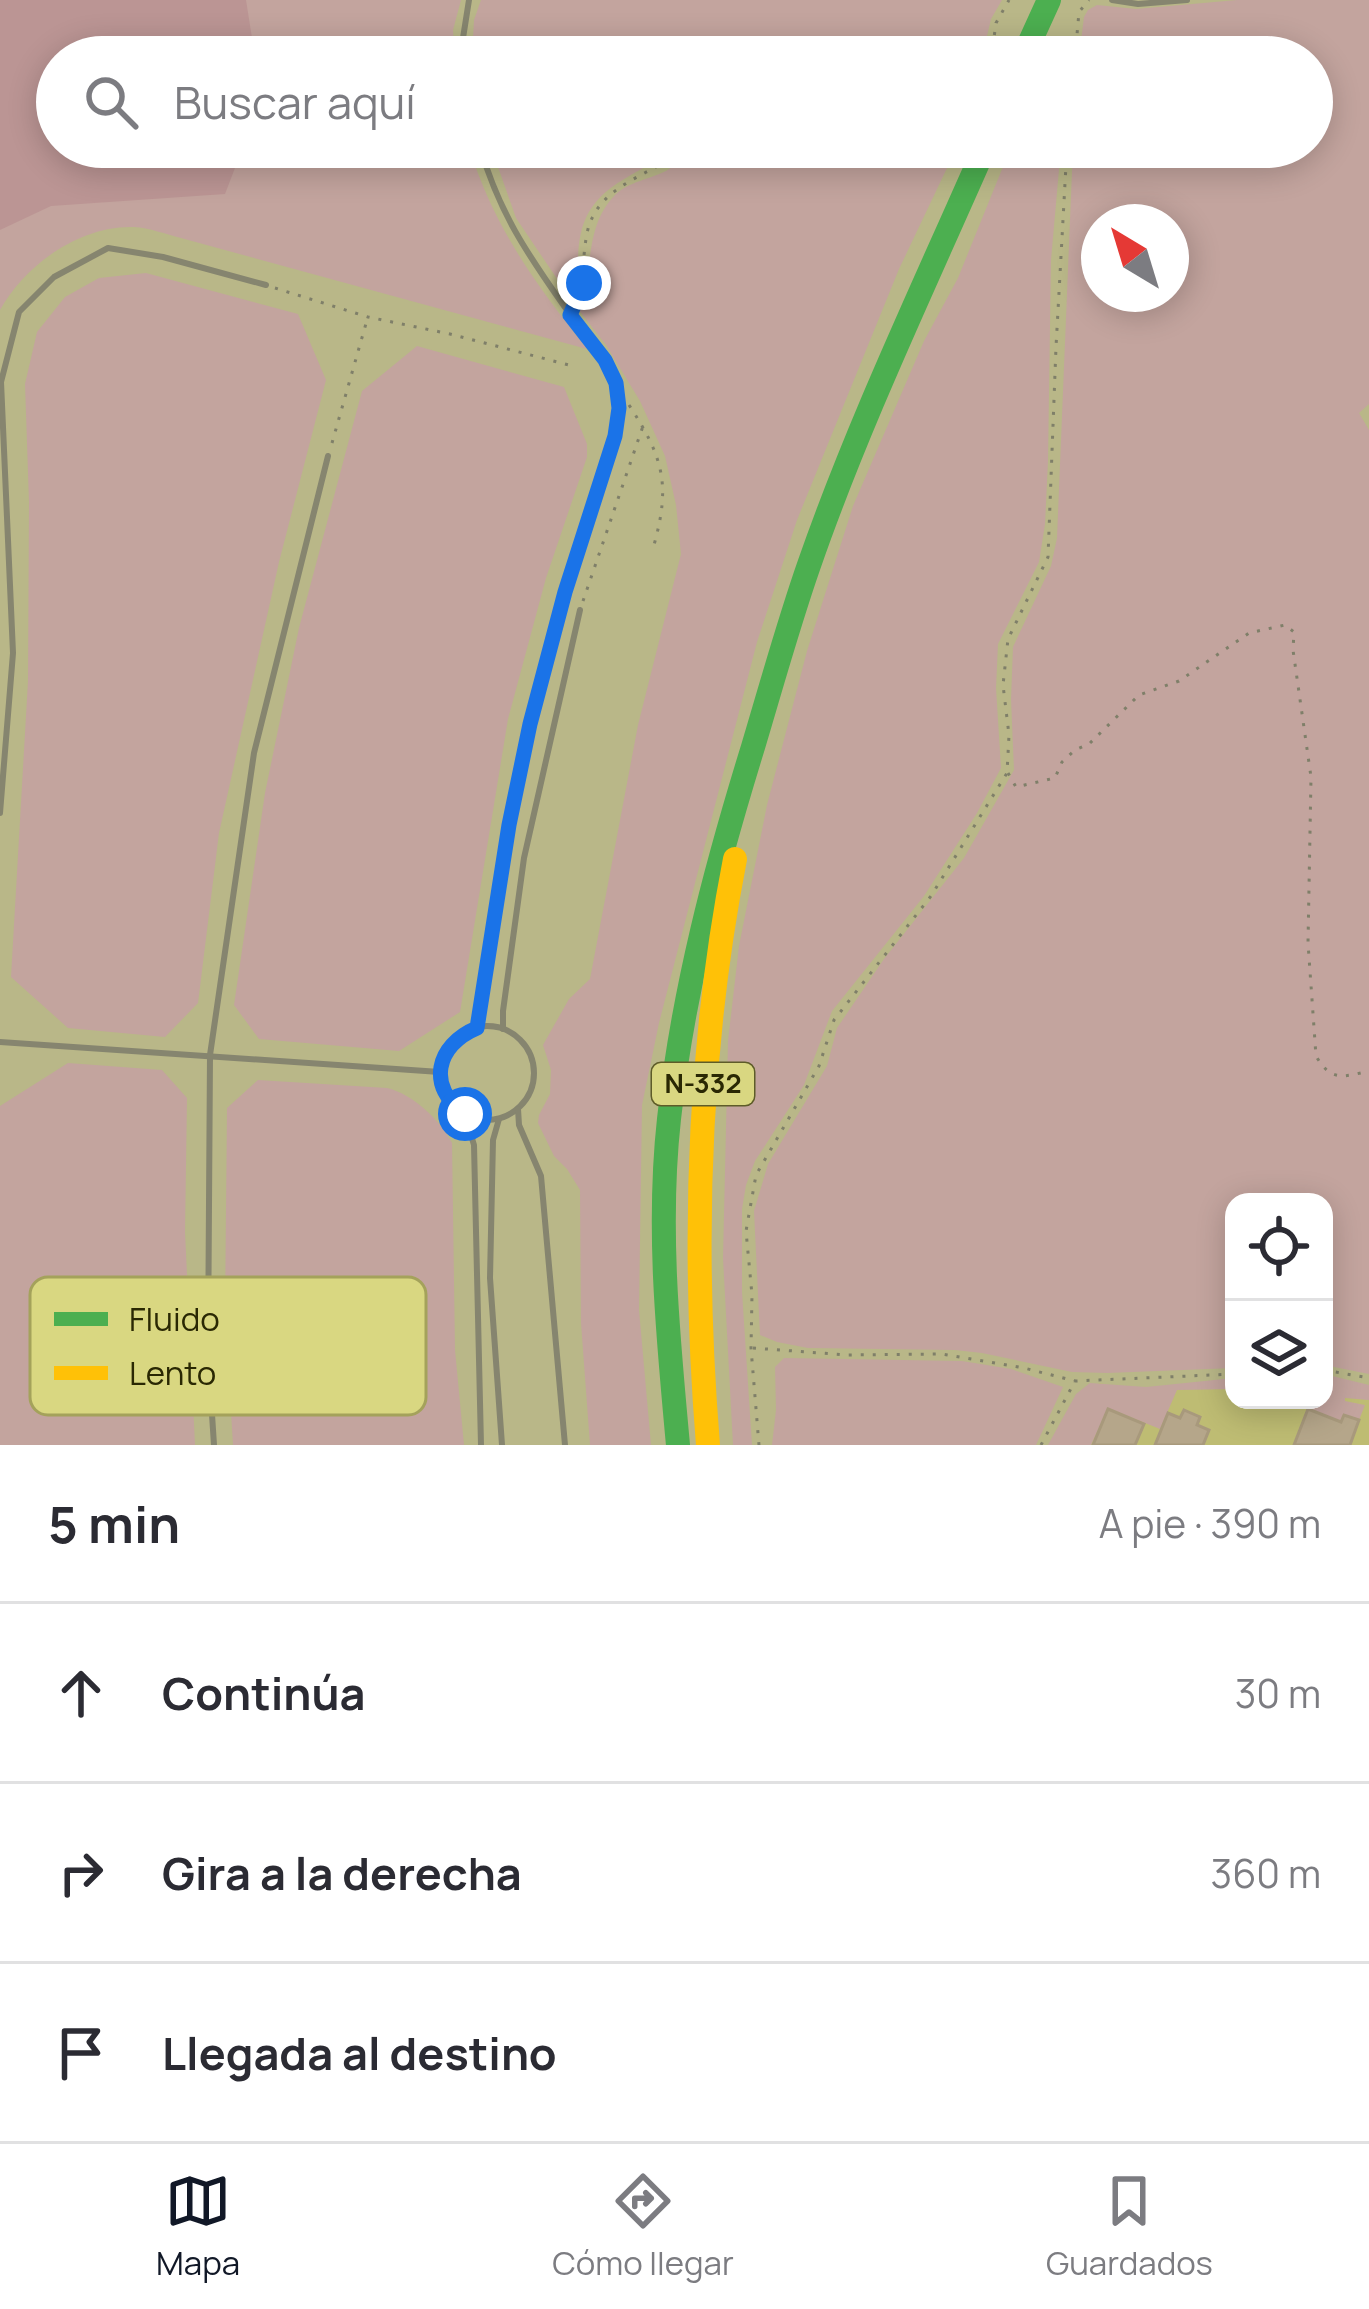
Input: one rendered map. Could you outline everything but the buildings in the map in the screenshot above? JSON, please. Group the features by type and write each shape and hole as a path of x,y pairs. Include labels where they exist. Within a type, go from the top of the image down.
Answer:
{"highway":[{"path":"1032,36 1048,0"},
{"name":"N-332","path":"678,1445 666,1316 665,1231 669,1121 696,949 809,564 976,168"},
{"name":"N-332","path":"708,1445 696,1234 702,1097 715,964 759,727"},
{"path":"704,1376 718,1445"}],"lane":[{"path":"463,36 469,0"},
{"path":"1112,0 1138,4 1187,0"},
{"path":"477,1028 530,724 565,592 615,436 619,408 616,383 605,360 519,242 487,168"},
{"path":"0,813 13,653 1,382 19,312 54,277 108,248 163,256 266,285"},
{"path":"209,1277 210,1055 254,753 328,457"},
{"path":"503,1029 524,858 580,610"},
{"path":"477,1028 503,1029 530,1054 533,1083 518,1108 499,1119 476,1119 446,1097 440,1072 443,1057 463,1034 477,1028"},
{"path":"0,1042 440,1072"},
{"path":"518,1108 519,1125 542,1176 565,1445"},
{"path":"465,1114 474,1145 481,1445"},
{"path":"499,1119 493,1140 490,1279 502,1445"},
{"path":"212,1415 214,1445"}],"path":[{"path":"994,36 1009,0"},
{"path":"1077,36 1079,13 1089,0"},
{"path":"570,315 584,283 587,232 593,216 614,190 656,168"},
{"path":"759,1445 746,1232 756,1175 819,1066 834,1020 931,896 1007,772 1009,734 1003,686 1008,639 1048,557 1066,168"},
{"path":"266,285 368,317 569,365"},
{"path":"328,457 368,317"},
{"path":"616,383 651,440 662,477 664,511 654,545"},
{"path":"580,610 643,427"},
{"path":"1007,772 1016,787 1055,778 1062,762 1089,744 1139,695 1179,681 1250,632 1286,625 1294,632 1311,777 1308,943 1316,1056 1324,1070 1342,1077 1369,1072"},
{"path":"751,1348 848,1355 942,1354 1076,1381 1225,1374"},
{"path":"1333,1372 1369,1378"},
{"path":"1041,1445 1076,1381"}],"shaded area":[{"path":"0,0 461,0 453,36 36,36 36,168 476,168 518,254 587,349 134,227 94,233 56,251 24,278 0,310"},
{"path":"0,0 246,0 252,36 36,36 36,168 235,168 225,194 51,206 0,230"},
{"path":"481,0 1002,0 987,36 473,36"},
{"path":"1237,0 1369,0 1369,404 1359,413 1369,430 1369,1374 1333,1367 1333,1193 1225,1193 1225,1368 1072,1372 982,1353 808,1348 760,1335 754,1211 768,1164 827,1066 837,1028 884,959 964,858 1014,770 1013,647 1051,566 1057,538 1072,168 1333,168 1333,36 1082,36 1088,10 1097,5 1136,9"},
{"path":"498,168 643,168 607,191 587,216 570,298 516,218"},
{"path":"947,168 899,269 797,520 757,642 659,1023 642,1105 639,1310 651,1445 590,1445 581,1323 580,1190 554,1156 538,1123 550,1094 551,1070 543,1045 569,999 590,979 638,725 681,554 665,456 640,401 578,309 605,208 621,190 666,171"},
{"path":"1003,168 1059,168 1051,260 1045,524 1039,562 998,644 1001,768 924,896 832,1011 804,1085 755,1161 742,1209 752,1445 733,1445 723,1258 728,1041 739,946 767,805 807,651 853,506 924,341 958,278"},
{"path":"146,273 298,314 326,380 279,562 219,833 198,1003 165,1037 68,1028 11,977 28,681 25,384 37,332 65,297 99,278"},
{"path":"417,346 564,387 587,444 587,457 546,578 508,719 460,1012 399,1051 259,1039 234,1005 265,793 299,628 362,391"},
{"path":"68,1063 162,1070 187,1098 187,1277 30,1277 30,1415 194,1415 195,1445 0,1445 0,1106"},
{"path":"258,1080 387,1088 425,1109 452,1143 455,1350 464,1445 233,1445 231,1415 426,1415 426,1277 225,1277 227,1108"},
{"path":"784,1358 962,1361 1011,1369 1063,1387 1036,1445 772,1445 775,1367"},
{"path":"1333,1376 1369,1385 1369,1400 1345,1398 1365,1405 1359,1420 1344,1415 1341,1422 1308,1409 1333,1409"},
{"path":"1225,1379 1225,1389 1177,1390 1160,1429 1108,1408 1091,1445 1048,1445 1076,1394 1090,1383 1146,1387"},
{"path":"1099,1383 1130,1390 1225,1389 1225,1409 1333,1409 1333,1395 1369,1400 1369,1445 1073,1445"}],"traffic: fast":[{"path":"1033,36 1049,0"},
{"path":"678,1445 665,1282 664,1200 675,1071 702,931 787,633 828,512 976,168"}],"traffic: slow":[{"path":"708,1445 700,1298 701,1151 712,1005 735,859"}],"route":[{"path":"465,1114 446,1097 440,1072 443,1057 451,1044 477,1028 530,724 565,592 615,436 616,383 605,360 570,315 584,283"}]}
